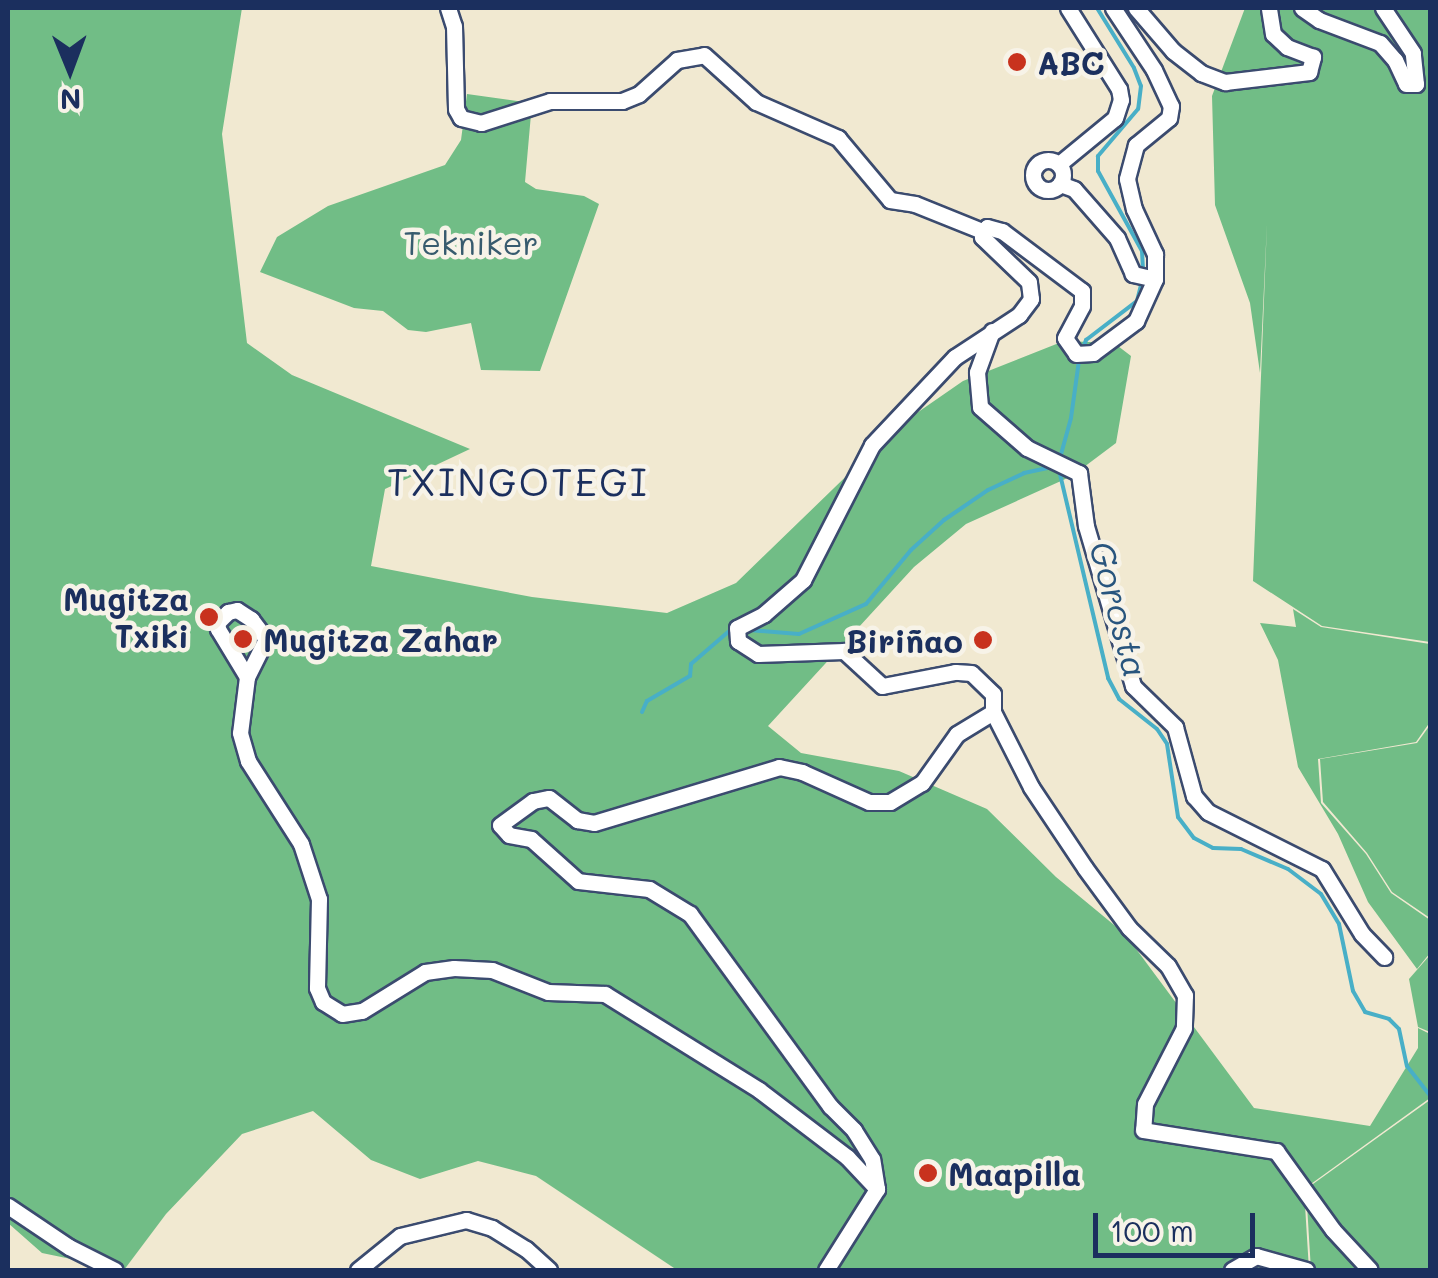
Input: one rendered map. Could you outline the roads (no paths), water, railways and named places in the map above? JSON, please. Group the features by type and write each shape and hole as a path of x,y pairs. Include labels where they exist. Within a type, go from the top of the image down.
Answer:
{"street":[{"path":"448,8 454,26 456,109 462,118 482,123 550,101 622,101 639,94 677,60 704,55 756,102 838,138 890,200 915,204 982,231 994,227 1082,291 1082,306 1065,338 1081,354 1136,321 1156,254 1134,210 1127,179 1136,145 1169,118 1171,106 1154,70 1113,8"},
{"path":"1058,164 1116,118 1121,100 1119,89 1068,8"},
{"path":"1136,8 1174,51 1202,73 1225,82 1309,72 1313,56 1287,48 1273,34 1269,8"},
{"path":"1302,8 1319,20 1380,43 1395,60 1406,84 1416,84 1413,53 1383,8"},
{"path":"1060,184 1063,174 1058,164 1048,160 1038,163 1034,178 1046,189 1060,184 1074,189 1147,278"},
{"path":"982,231 985,242 1021,273 1031,291 1025,309 955,357 872,445 804,580 764,614 743,621 736,634 744,646 758,654 844,652 876,683 889,687 956,672 971,673 993,694 993,712 1031,787 1084,868 1129,928 1168,966 1185,995 1184,1028 1145,1104 1143,1130 1276,1152 1333,1230 1370,1270"},
{"path":"994,328 980,360 978,401 992,421 1027,448 1078,473 1086,526 1134,686 1174,727 1194,796 1208,812 1322,869 1362,934 1384,957"},
{"path":"248,677 240,733 248,761 301,844 314,884 321,939 317,988 323,1002 342,1014 362,1010 426,972 454,968 492,970 548,992 604,994 760,1090 846,1157 877,1189"},
{"path":"826,1270 877,1189 876,1169 864,1145 830,1106 690,914 649,889 578,881 531,839 509,835 500,824 534,801 549,798 576,820 594,823 779,767 802,772 869,802 890,802 922,783 957,734 993,712"},
{"path":"8,1206 115,1270"},
{"path":"358,1270 400,1236 466,1220 502,1234 549,1270"},
{"path":"1232,1270 1256,1256 1306,1270"}],"waterway":[{"name":"Gorosta","path":"1097,8 1141,86 1138,109 1098,156 1098,171 1142,251 1143,272"},
{"name":"Gorosta","path":"1082,351 1086,340 1137,301 1142,281"},
{"name":"Gorosta","path":"1060,458 1071,418 1079,360"},
{"path":"749,630 799,634 866,604 911,550 944,520 988,490 1024,473 1052,467"},
{"name":"Gorosta","path":"1059,470 1108,678 1119,699 1157,729 1167,744 1178,817 1194,838 1213,848 1241,849 1288,869 1321,894 1339,924 1353,991 1365,1012 1389,1019 1399,1029 1407,1066 1430,1095"},
{"path":"642,712 647,701 690,676 691,664 728,632"},
{"name":"Gorosta","path":"1430,1185 1430,1205"}],"place":[{"name":"ABC","path":"1017,62"},
{"name":"Mugitza Txiki","path":"209,617"},
{"name":"Mugitza Zahar","path":"243,639"},
{"name":"Biriñao","path":"983,640"},
{"name":"Maapilla","path":"928,1173"}],"district":[{"name":"TXINGOTEGI","path":"518,482"}],"park label":[{"name":"Tekniker","path":"471,242"}]}
